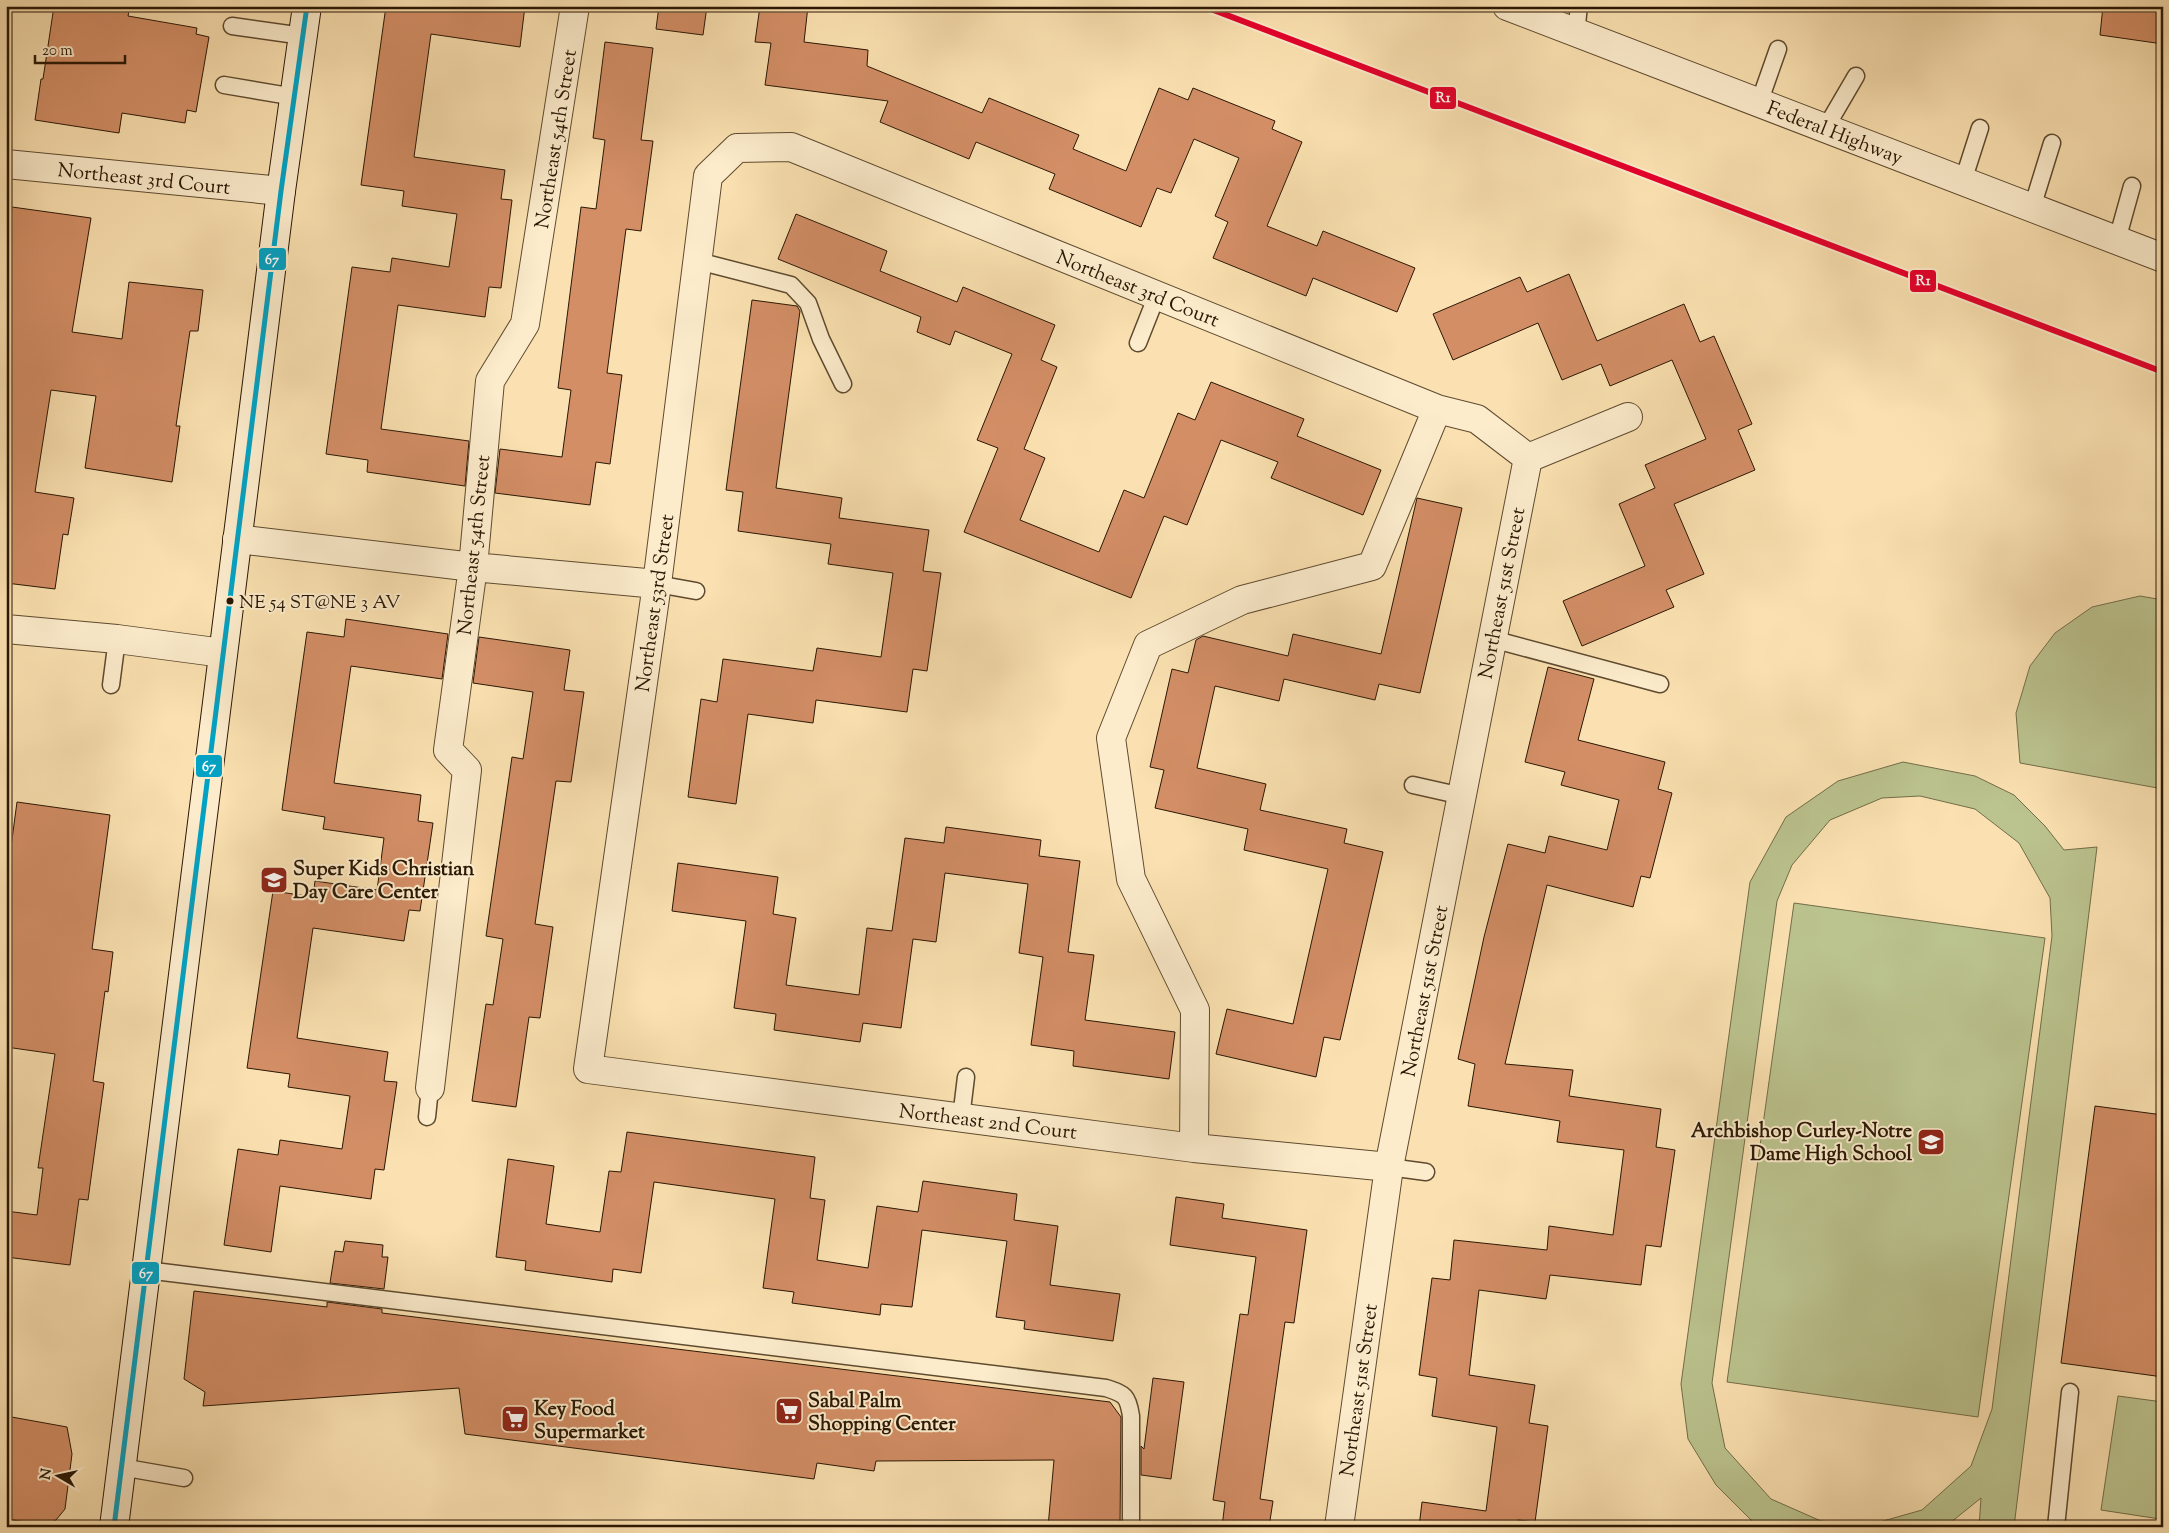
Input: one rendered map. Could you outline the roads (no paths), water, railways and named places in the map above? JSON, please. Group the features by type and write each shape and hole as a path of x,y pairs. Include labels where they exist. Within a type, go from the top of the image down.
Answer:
{"street":[{"path":"114,1527 281,191 307,6"},
{"name":"Northeast 54th Street","path":"430,1088 467,770 448,750 473,567 482,380 525,324 575,6"},
{"name":"Federal Highway","path":"1507,6 2163,258"},
{"name":"Northeast 3rd Court","path":"737,148 792,148 1437,409 1477,419 1528,458"},
{"name":"Northeast 53rd Street","path":"588,1069 657,584 708,176 737,148"},
{"name":"Northeast 3rd Court","path":"6,164 281,191"},
{"path":"1194,1148 1195,1010 1131,879 1111,738 1148,645 1242,600 1372,566 1437,409"},
{"path":"1528,458 1628,417"},
{"name":"Northeast 51st Street","path":"1339,1527 1390,1167 1528,458"},
{"path":"237,539 473,567 657,584"},
{"path":"6,630 117,639 223,653"},
{"name":"Northeast 2nd Court","path":"588,1069 1194,1148 1390,1167"}],"lane":[{"path":"1576,33 1580,6"},
{"path":"232,26 303,36"},
{"path":"1759,103 1778,49"},
{"path":"1826,129 1856,76"},
{"path":"224,85 295,97"},
{"path":"1963,181 1980,128"},
{"path":"2032,208 2052,144"},
{"path":"2117,240 2132,186"},
{"path":"698,260 791,285 808,303 821,339 843,384"},
{"path":"1138,343 1157,295"},
{"path":"657,584 696,591"},
{"path":"111,685 117,639"},
{"path":"1492,639 1660,684"},
{"path":"1413,785 1462,796"},
{"path":"961,1118 966,1077"},
{"path":"427,1117 430,1088"},
{"path":"1390,1167 1426,1172"},
{"path":"146,1270 1106,1388 1122,1394 1128,1401 1131,1416 1131,1527"},
{"path":"2056,1527 2070,1392"},
{"path":"121,1468 184,1478"}],"place":[{"name":"NE 54 ST@NE 3 AV","path":"230,601"},
{"name":"Super Kids Christian Day Care Center","path":"274,880"},
{"name":"Archbishop Curley-Notre Dame High School","path":"1931,1142"},
{"name":"Sabal Palm Shopping Center","path":"789,1411"},
{"name":"Key Food Supermarket","path":"515,1419"}]}
